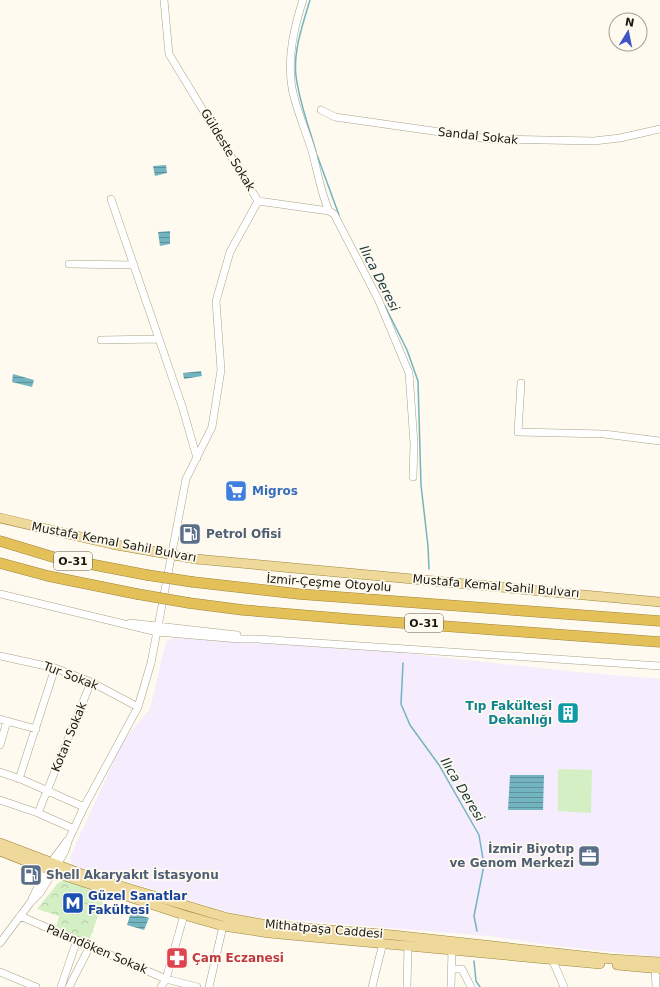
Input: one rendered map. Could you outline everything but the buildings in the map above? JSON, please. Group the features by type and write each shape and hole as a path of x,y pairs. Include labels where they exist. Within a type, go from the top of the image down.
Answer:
{"highway":[{"name":"İzmir-Çeşme Otoyolu","path":"0,541 60,558 147,575 193,582 299,594 660,621"},
{"name":"O-31","path":"0,563 48,576 137,594 242,610 660,642"}],"main road":[{"name":"Mustafa Kemal Sahil Bulvarı","path":"0,518 111,544 170,555 660,602"},
{"name":"Mithatpaşa Caddesi","path":"0,843 52,867 64,876 184,915 223,926 269,933 552,959 658,967"},
{"name":"Mithatpaşa Caddesi","path":"0,851 242,921 268,925 393,935 612,959 658,967"}],"street":[{"name":"Güldeste Sokak","path":"52,867 69,839 84,807 138,707 151,662 158,629 170,555 186,479 212,426 221,370 216,301 230,252 258,201 169,54 164,0"},
{"path":"303,0 298,14 291,60 292,88 313,156 324,200 329,211"},
{"name":"Sandal Sokak","path":"321,110 335,117 490,139 594,141 620,138 660,129"},
{"path":"112,199 182,406 197,458"},
{"path":"258,201 329,211 334,214 378,299 409,373 414,444 413,478"},
{"path":"69,264 134,266"},
{"path":"101,340 159,339"},
{"path":"521,382 518,432 604,434 660,441"},
{"path":"0,596 158,629 257,639 660,666"},
{"name":"Tur Sokak","path":"0,656 55,668 91,682 138,707"},
{"path":"19,779 55,668"},
{"name":"Kotan Sokak","path":"38,813 91,682"},
{"path":"0,745 4,720 36,729"},
{"path":"0,772 84,807"},
{"path":"0,800 38,813 74,829"},
{"path":"0,943 45,885 52,867"},
{"path":"30,903 52,867"},
{"path":"45,885 64,876"},
{"path":"160,987 166,978 184,915"},
{"name":"Palandöken Sokak","path":"20,916 166,978 197,987"},
{"path":"209,987 223,926"},
{"path":"61,987 77,940"},
{"path":"372,987 382,943"},
{"path":"407,987 408,945"},
{"path":"69,987 90,946"},
{"path":"451,987 452,949"},
{"path":"552,959 564,987"},
{"path":"656,987 658,967"},
{"path":"451,969 462,969 471,987"},
{"path":"0,972 36,987"}],"shaded area":[{"path":"174,638 386,651 577,672 660,679 660,957 556,946 489,936 241,916 72,865 70,857 123,741 150,709 166,642"}],"green space":[{"path":"558,769 592,770 591,813 558,811"},
{"path":"65,880 106,894 89,941 56,927 59,916 37,909 58,883"}],"water":[{"path":"166,165 167,173 155,176 153,166"},
{"path":"170,231 170,244 160,246 158,232"},
{"path":"201,371 202,376 184,379 183,373"},
{"path":"13,374 34,380 32,387 12,382"},
{"path":"510,775 544,775 543,810 508,810"},
{"path":"131,912 149,918 144,930 127,925"}],"waterway":[{"name":"Ilıca Deresi","path":"310,0 299,38 295,67 299,95 316,152"},
{"name":"Ilıca Deresi","path":"317,155 339,215"},
{"name":"Ilıca Deresi","path":"385,306 407,350 418,381 421,485 429,569"},
{"name":"Ilıca Deresi","path":"403,663 401,704 410,725 439,765 479,835 484,865 474,916 477,931"},
{"name":"Ilıca Deresi","path":"474,961 476,981 480,987"}],"place":[{"name":"Migros","path":"236,491"},
{"name":"Petrol Ofisi","path":"190,534"},
{"name":"Tıp Fakültesi Dekanlığı","path":"568,713"},
{"name":"İzmir Biyotıp ve Genom Merkezi","path":"589,856"},
{"name":"Shell Akaryakıt İstasyonu","path":"31,875"},
{"name":"Güzel Sanatlar Fakültesi","path":"73,903"},
{"name":"Çam Eczanesi","path":"177,958"}]}
